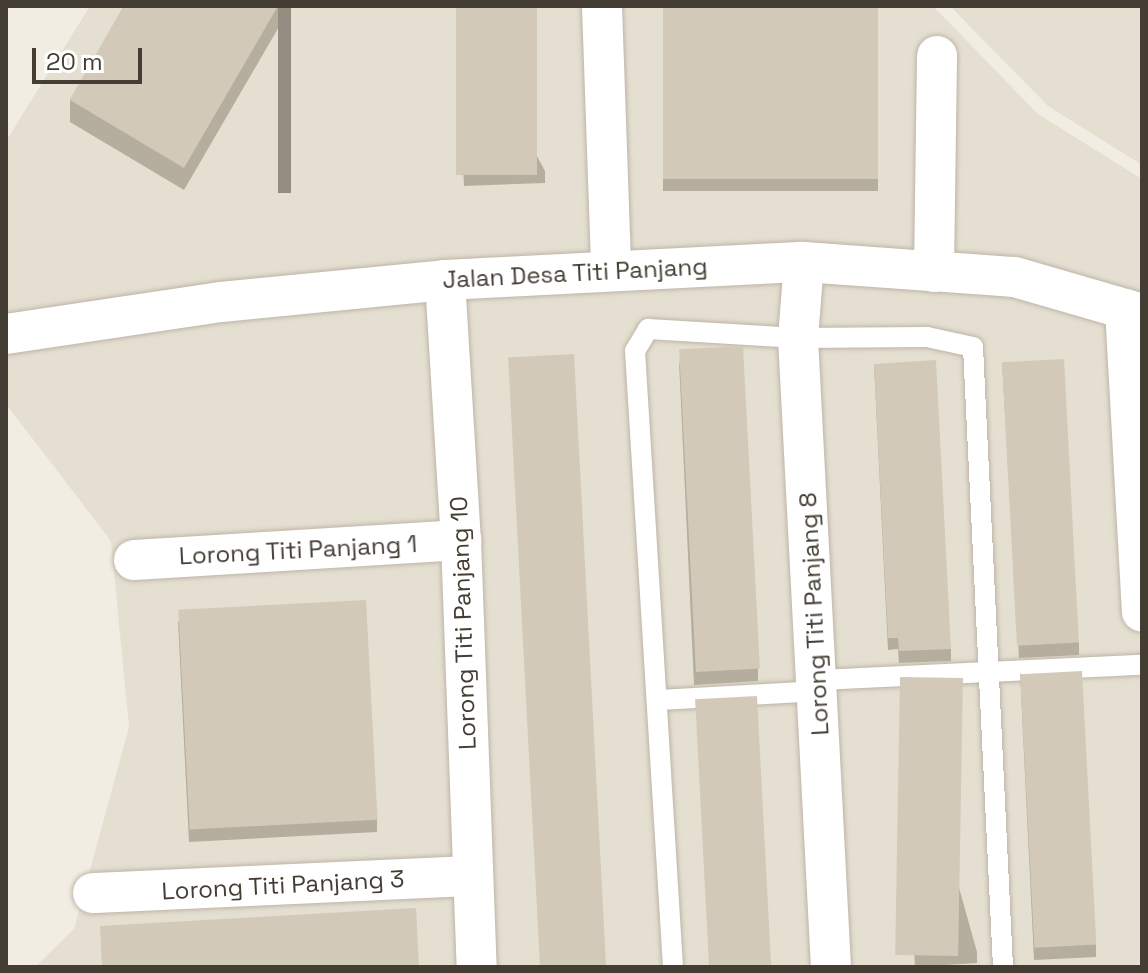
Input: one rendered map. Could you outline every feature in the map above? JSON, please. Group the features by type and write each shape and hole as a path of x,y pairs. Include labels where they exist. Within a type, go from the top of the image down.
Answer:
{"street":[{"path":"602,6 611,268"},
{"path":"934,272 937,56"},
{"name":"Jalan Desa Titi Panjang","path":"6,334 221,302 445,280 611,268 804,262 1015,277 1134,311"},
{"name":"Lorong Titi Panjang 8","path":"804,262 798,338 819,686 831,967"},
{"name":"Lorong Titi Panjang 10","path":"445,280 461,540 477,967"},
{"path":"1134,311 1142,612"},
{"name":"Lorong Titi Panjang 1","path":"134,560 461,540"},
{"name":"Lorong Titi Panjang 3","path":"93,893 472,876"}],"lane":[{"path":"673,967 660,700 635,351 648,329 798,338 927,337 973,347 1003,967"},
{"path":"660,700 987,672 1142,665"}],"shaded area":[{"path":"90,6 933,6 1038,114 1142,179 1142,967 35,967 74,929 129,727 111,541 6,404 6,141"},
{"path":"950,6 1142,6 1142,165 1048,106"}],"building":[{"path":"124,6 278,6 184,168 70,100"},
{"path":"456,6 537,6 537,175 456,175"},
{"path":"663,6 878,6 878,179 663,179"},
{"path":"743,346 760,669 696,672 679,349"},
{"path":"574,354 606,967 540,967 508,357"},
{"path":"1064,359 1079,643 1017,646 1002,362"},
{"path":"936,360 951,649 899,651 898,638 888,638 874,364"},
{"path":"366,600 378,820 190,830 178,610"},
{"path":"1082,671 1096,945 1034,948 1020,674"},
{"path":"900,677 963,678 958,956 895,955"},
{"path":"757,696 771,967 709,967 695,699"},
{"path":"416,908 419,967 102,967 100,926"}]}
